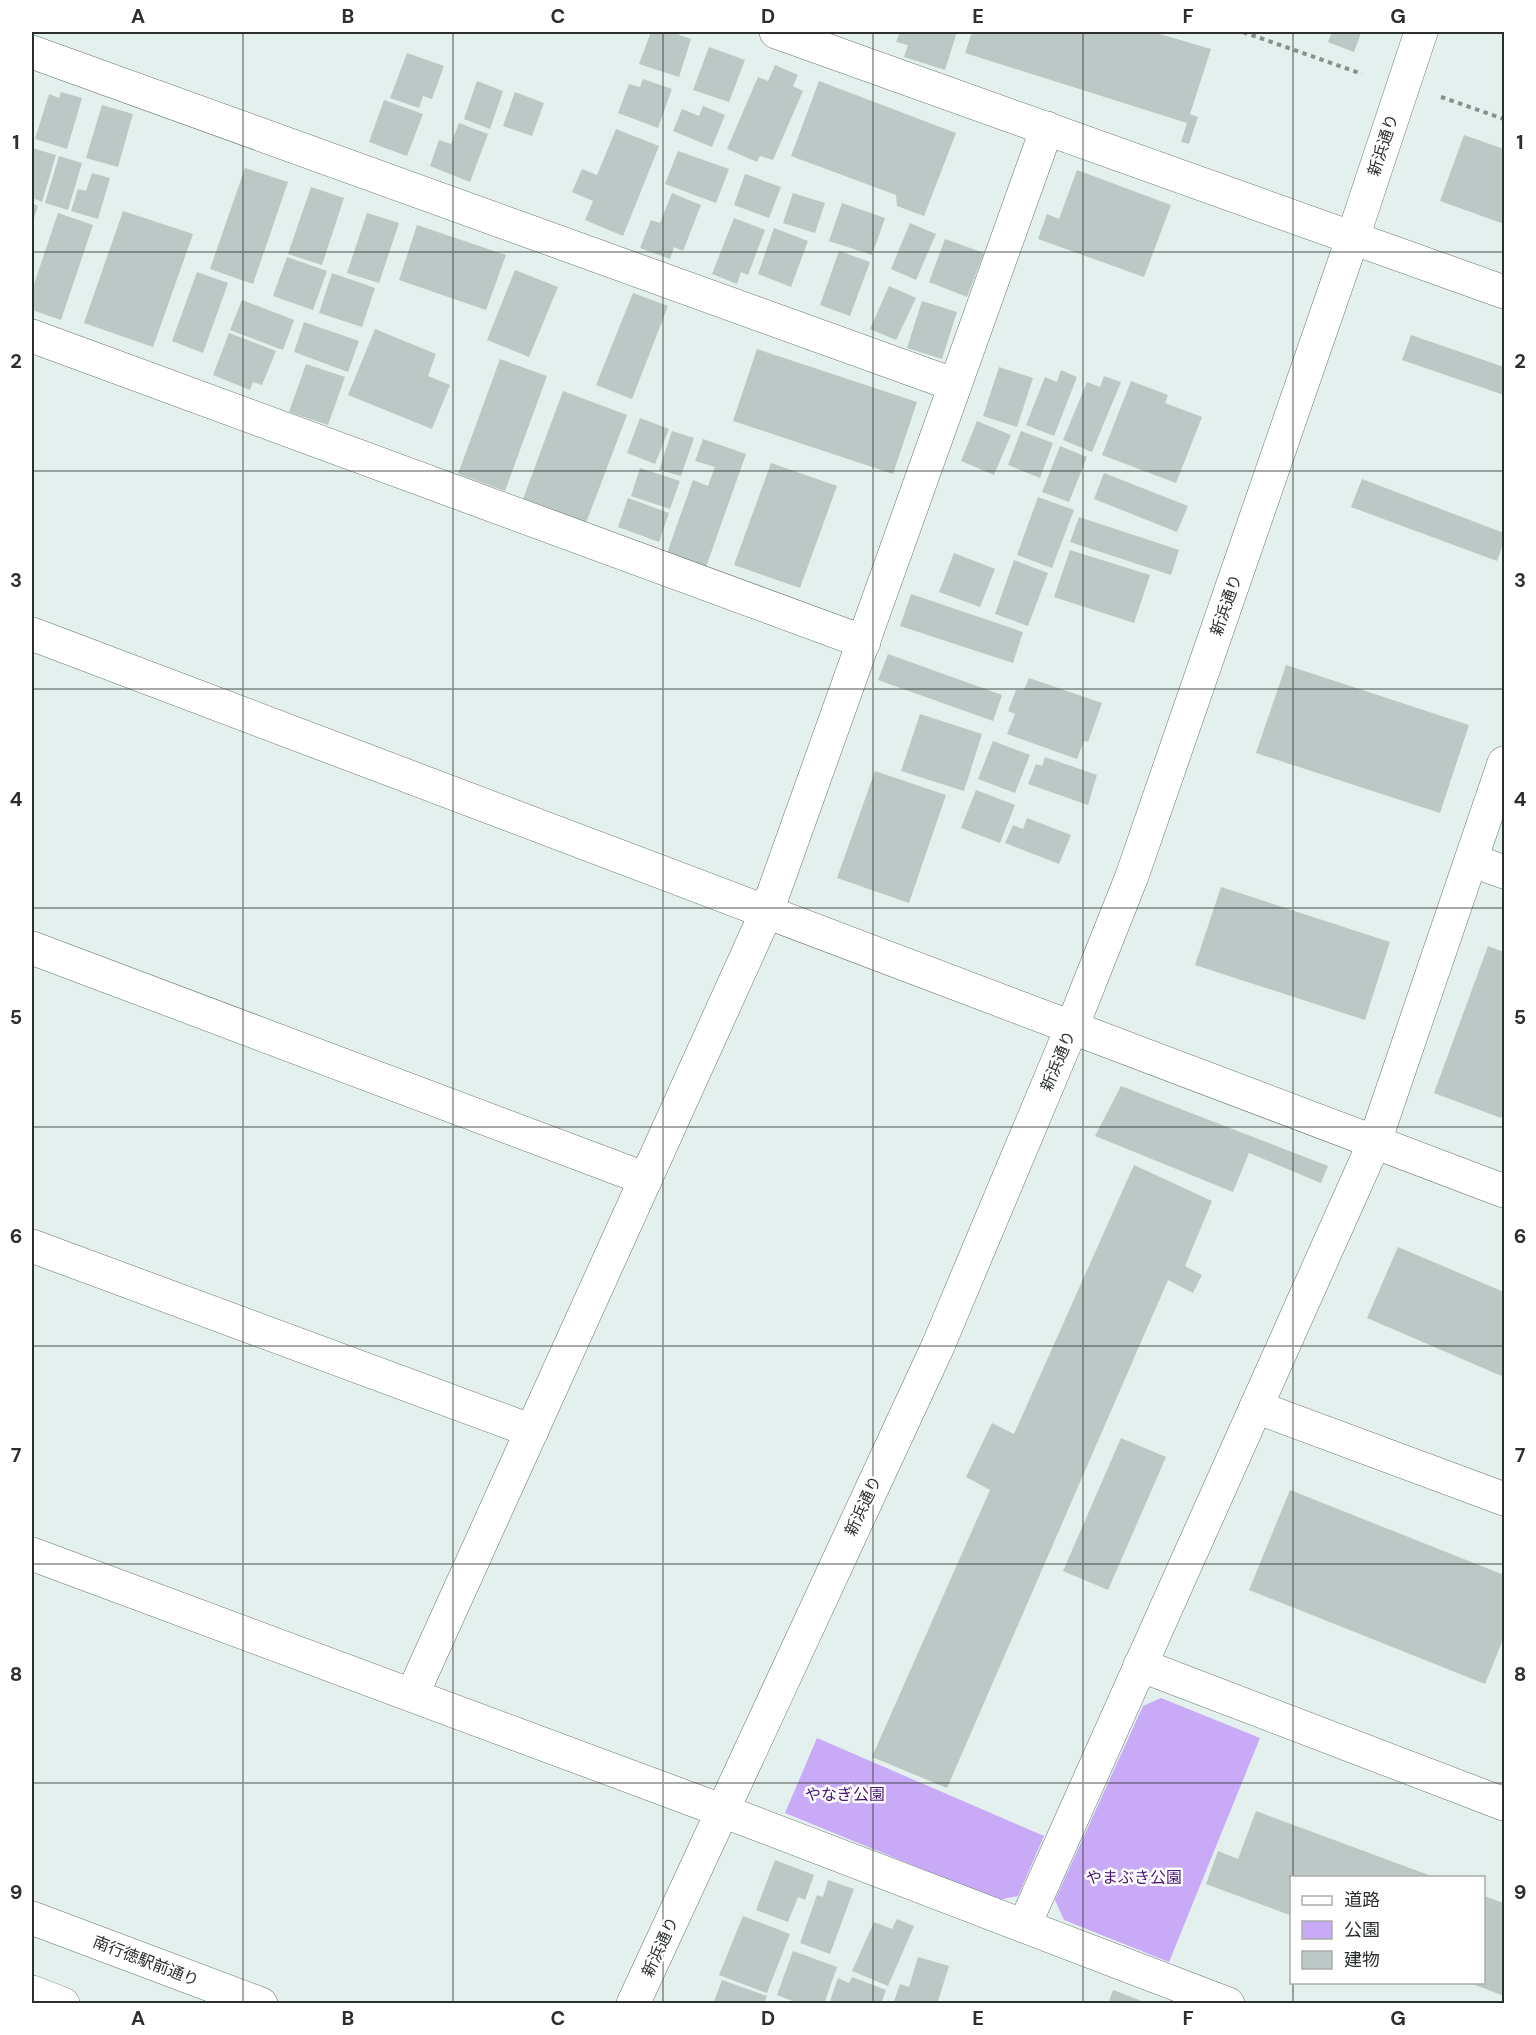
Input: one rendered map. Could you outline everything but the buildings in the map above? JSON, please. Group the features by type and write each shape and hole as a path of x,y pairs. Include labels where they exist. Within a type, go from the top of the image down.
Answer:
{"street":[{"path":"776,32 1504,292"},
{"name":"新浜通り","path":"633,2004 938,1346 1072,1027 1132,876 1353,237 1421,32"},
{"path":"32,52 955,385"},
{"path":"412,1695 767,911 1047,128"},
{"path":"32,336 864,642"},
{"path":"32,634 1504,1191"},
{"path":"1024,1926 1375,1141 1504,763"},
{"path":"1471,860 1504,872"},
{"path":"32,948 646,1179"},
{"path":"32,1246 532,1431"},
{"path":"1256,1407 1504,1499"},
{"path":"32,1554 723,1811 1228,2004"},
{"path":"1140,1665 1504,1804"},
{"name":"南行徳駅前通り","path":"32,1918 261,2004"},
{"path":"32,1992 63,2004"}],"path":[{"path":"1243,32 1362,74"},
{"path":"1440,97 1504,120"}],"green space":[{"name":"やまぶき公園","path":"1161,1698 1260,1738 1169,1962 1064,1920 1055,1900 1143,1706"},
{"name":"やなぎ公園","path":"817,1738 1044,1836 1018,1896 998,1900 785,1813"}]}
